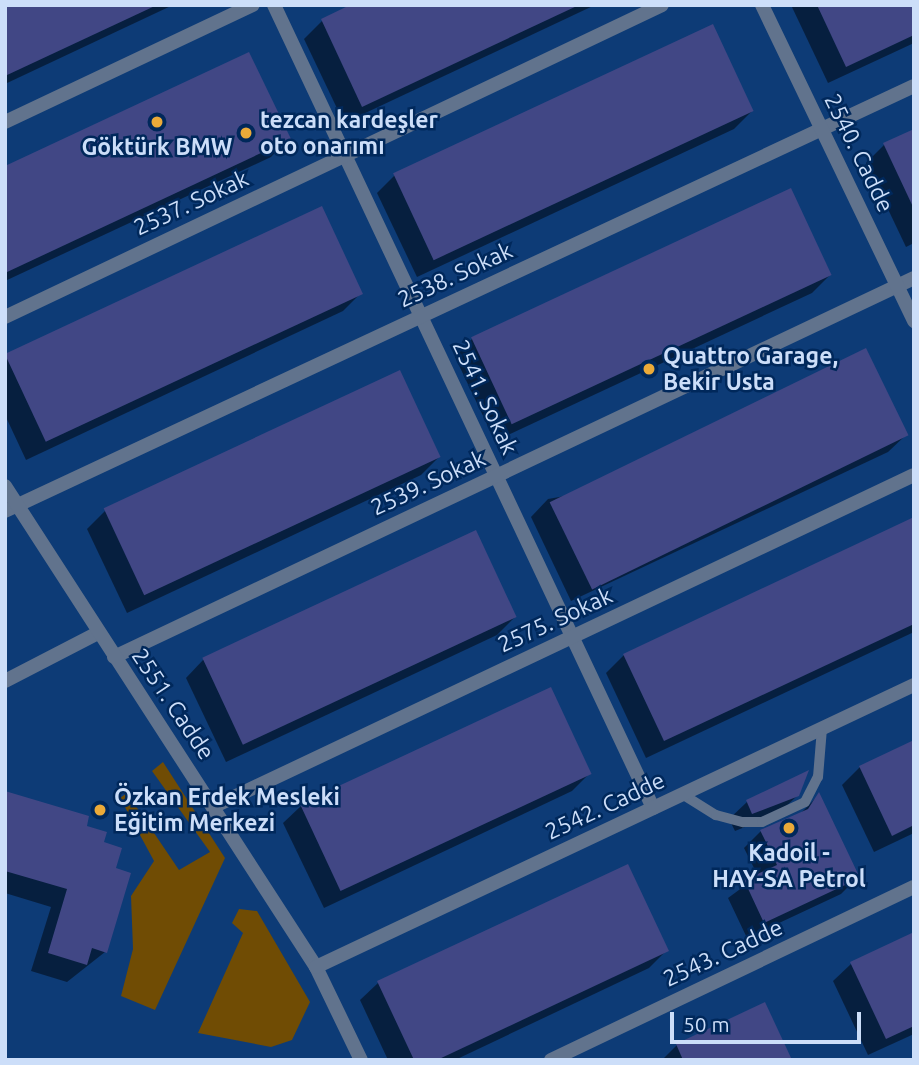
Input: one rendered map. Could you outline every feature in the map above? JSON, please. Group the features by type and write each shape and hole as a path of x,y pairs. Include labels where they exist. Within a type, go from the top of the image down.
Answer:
{"street":[{"path":"5,122 253,5"},
{"name":"2541. Sokak","path":"274,5 653,808"},
{"name":"2537. Sokak","path":"5,317 662,5"},
{"name":"2540. Cadde","path":"762,5 914,321"},
{"name":"2538. Sokak","path":"11,508 914,86"},
{"name":"2539. Sokak","path":"114,657 914,278"},
{"name":"2575. Sokak","path":"215,806 914,475"},
{"name":"2551. Cadde","path":"5,486 11,508 215,806 316,967 361,1060"},
{"path":"5,681 98,633"},
{"name":"2542. Cadde","path":"316,967 914,685"},
{"name":"2543. Cadde","path":"551,1060 914,887"}],"lane":[{"path":"682,794 716,815 743,822 762,822 805,802 818,777 822,728"}],"shaded area":[{"path":"5,5 914,5 914,1060 5,1060"},
{"path":"163,762 225,858 155,1010 121,996 133,949 131,896 154,861 120,798 127,793 179,870 210,852 152,771"},
{"path":"239,909 257,911 310,1002 292,1040 271,1047 198,1033 243,933 232,923"}],"building":[{"path":"5,5 157,5 5,76"},
{"path":"350,5 579,5 362,107 321,19"},
{"path":"817,5 914,5 914,35 846,67"},
{"path":"713,24 754,111 434,260 393,173"},
{"path":"249,52 291,139 5,273 5,166"},
{"path":"914,129 914,209 883,143"},
{"path":"791,188 832,275 512,424 471,337"},
{"path":"322,206 363,294 46,442 5,354"},
{"path":"866,348 909,435 592,589 550,502"},
{"path":"400,370 441,457 144,595 104,508"},
{"path":"914,517 914,624 664,741 623,654"},
{"path":"476,530 517,617 243,745 202,658"},
{"path":"551,687 592,774 341,891 300,804"},
{"path":"914,740 914,825 892,836 859,766"},
{"path":"809,770 799,796 752,814 746,800"},
{"name":"Özkan Erdek Mesleki Eğitim Merkezi","path":"5,791 89,816 87,826 107,832 104,842 122,848 116,868 131,873 107,953 92,948 87,965 48,953 67,889 5,871"},
{"path":"819,792 860,878 764,923 744,880 777,865 760,830 808,809"},
{"path":"628,864 669,951 437,1060 414,1060 377,981"},
{"path":"914,932 914,1026 886,1039 850,962"},
{"path":"765,1002 792,1060 683,1060 676,1044"}],"place":[{"name":"Göktürk BMW","path":"157,122"},
{"name":"tezcan kardeşler oto onarımı","path":"246,133"},
{"name":"Quattro Garage, Bekir Usta","path":"649,369"},
{"name":"Özkan Erdek Mesleki Eğitim Merkezi","path":"100,810"},
{"name":"Kadoil - HAY-SA Petrol","path":"789,828"}]}
